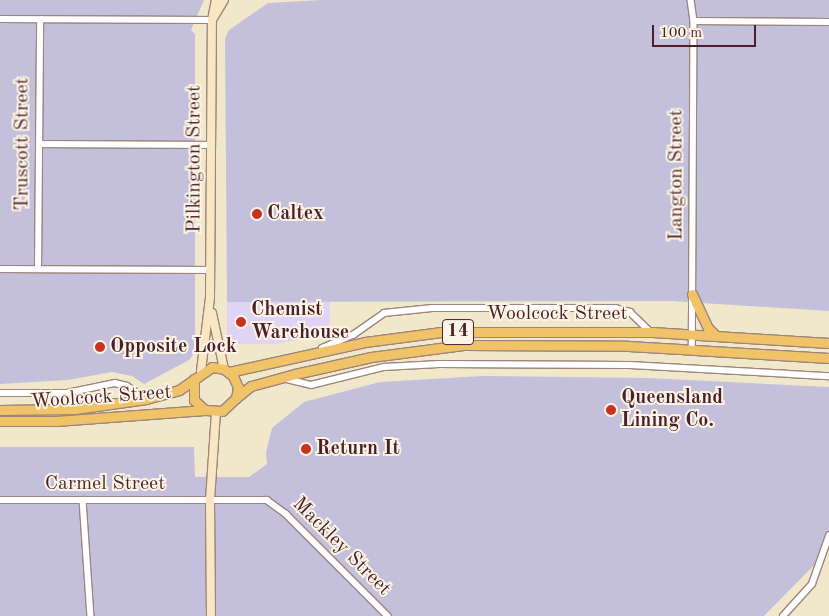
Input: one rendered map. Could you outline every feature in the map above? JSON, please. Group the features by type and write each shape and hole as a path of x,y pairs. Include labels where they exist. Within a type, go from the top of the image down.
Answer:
{"main road":[{"path":"692,294 708,328 716,336"},
{"name":"Woolcock Street","path":"227,370 271,365 313,352 402,335 441,332 652,332 829,343"},
{"name":"Woolcock Street","path":"236,398 252,386 280,377 372,357 462,345 628,346 829,358"},
{"name":"14","path":"201,371 212,367 227,370"},
{"path":"227,370 236,381 236,398"},
{"path":"201,371 194,379 194,400 204,410 216,412"},
{"name":"Woolcock Street","path":"0,410 75,409 146,400 171,393 194,379"},
{"name":"14","path":"216,412 228,408 236,398"},
{"name":"Woolcock Street","path":"0,421 82,420 204,410"}],"street":[{"name":"Pilkington Street","path":"201,371 210,298 212,20 216,0"},
{"path":"0,19 212,20 224,0"},
{"path":"686,0 691,9"},
{"name":"Langton Street","path":"691,0 694,22 692,350"},
{"name":"Truscott Street","path":"38,268 40,20"},
{"path":"694,22 829,22"},
{"path":"40,144 211,145"},
{"path":"0,269 210,270"},
{"name":"Pilkington Street","path":"210,298 216,344 227,370"},
{"path":"313,352 353,335 384,313 432,308 615,308 630,312 652,332"},
{"path":"280,377 311,386 384,367 439,364 630,365 829,376"},
{"path":"0,394 67,393 115,383 127,386 146,400"},
{"path":"211,616 210,500 216,412"},
{"name":"Carmel Street","path":"0,500 210,500"},
{"path":"83,500 91,616"},
{"name":"Mackley Street","path":"210,500 267,500 277,506 388,616"},
{"path":"782,616 812,584 829,536"}],"shaded area":[{"path":"0,0 204,0 191,30 195,34 195,352 189,360 144,384 132,376 112,372 68,380 0,384"},
{"path":"322,0 829,0 829,311 671,301 227,302 225,38 229,30 268,3"},
{"path":"227,302 330,302 329,333 276,344 237,344 227,334"},
{"path":"483,376 648,378 829,387 829,550 764,616 0,616 0,447 194,447 195,477 249,477 267,464 266,452 272,428 304,402 380,382"}],"place":[{"name":"Caltex","path":"257,214"},
{"name":"Chemist Warehouse","path":"241,322"},
{"name":"Opposite Lock","path":"100,347"},
{"name":"Queensland Lining Co.","path":"611,410"},
{"name":"Return It","path":"306,449"}]}
